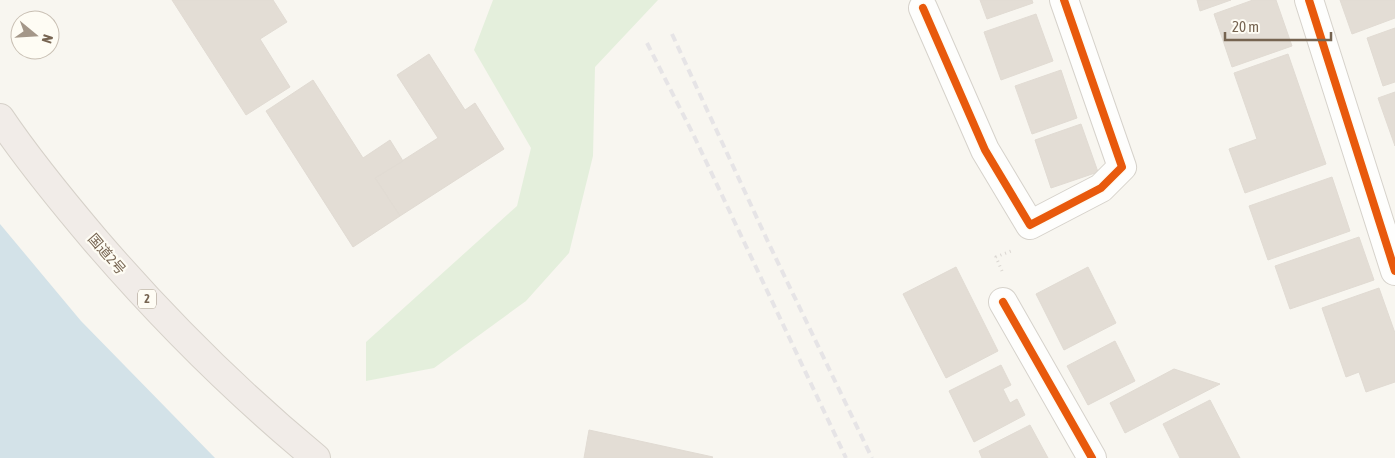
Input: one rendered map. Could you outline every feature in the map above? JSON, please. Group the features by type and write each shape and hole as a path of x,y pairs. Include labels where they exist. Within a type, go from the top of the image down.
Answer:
{"highway":[{"name":"国道2号","path":"0,118 68,208 133,285 203,358 277,426 316,458"}],"street":[{"path":"923,8 985,150 1030,225 1101,188 1122,167 1064,0"},
{"path":"1309,0 1395,271"},
{"path":"1003,302 1092,458"}],"path":[{"path":"1002,273 996,257 1014,250"}],"green space":[{"path":"493,0 658,0 595,67 593,156 569,253 526,301 434,368 366,381 366,342 517,206 531,148 474,50"}],"shaded area":[{"path":"0,224 81,321 215,458 0,458"}],"building":[{"path":"172,0 273,0 287,22 260,39 290,87 246,115"},
{"path":"980,0 1032,0 1033,3 987,19"},
{"path":"1197,0 1231,0 1200,11"},
{"path":"1253,0 1276,0 1292,46 1232,67 1214,14"},
{"path":"1340,0 1395,0 1395,18 1352,34"},
{"path":"1036,14 1053,61 1001,80 984,32"},
{"path":"1395,28 1395,82 1383,86 1367,38"},
{"path":"429,54 465,110 475,103 504,149 400,216 375,178 438,138 397,75"},
{"path":"1288,54 1326,164 1245,193 1229,149 1257,139 1234,73"},
{"path":"1061,70 1077,118 1032,134 1015,86"},
{"path":"313,80 363,158 390,140 403,161 375,178 400,216 353,247 266,111"},
{"path":"1395,92 1395,146 1378,98"},
{"path":"1081,124 1098,172 1051,188 1035,140"},
{"path":"1332,177 1350,231 1268,260 1249,206"},
{"path":"1359,237 1374,280 1290,309 1275,266"},
{"path":"956,267 998,351 946,378 903,294"},
{"path":"1088,267 1116,323 1064,350 1036,294"},
{"path":"1379,288 1395,333 1395,382 1366,392 1359,372 1346,377 1322,308"},
{"path":"1115,341 1135,381 1088,405 1067,366"},
{"path":"1001,365 1011,385 1003,389 1010,403 1017,399 1025,415 974,442 949,391"},
{"path":"1174,369 1220,384 1125,433 1110,403"},
{"path":"1210,400 1240,458 1180,458 1163,424"},
{"path":"1030,425 1048,458 982,458 979,451"},
{"path":"589,430 713,457 584,458"}],"railway":[{"path":"672,34 769,244 872,458"},
{"path":"647,43 695,138 846,458"}],"cycle path":[{"path":"923,8 985,150 1030,225 1101,188 1122,167 1064,0"},
{"path":"1309,0 1395,271"},
{"path":"1003,302 1092,458"}]}
